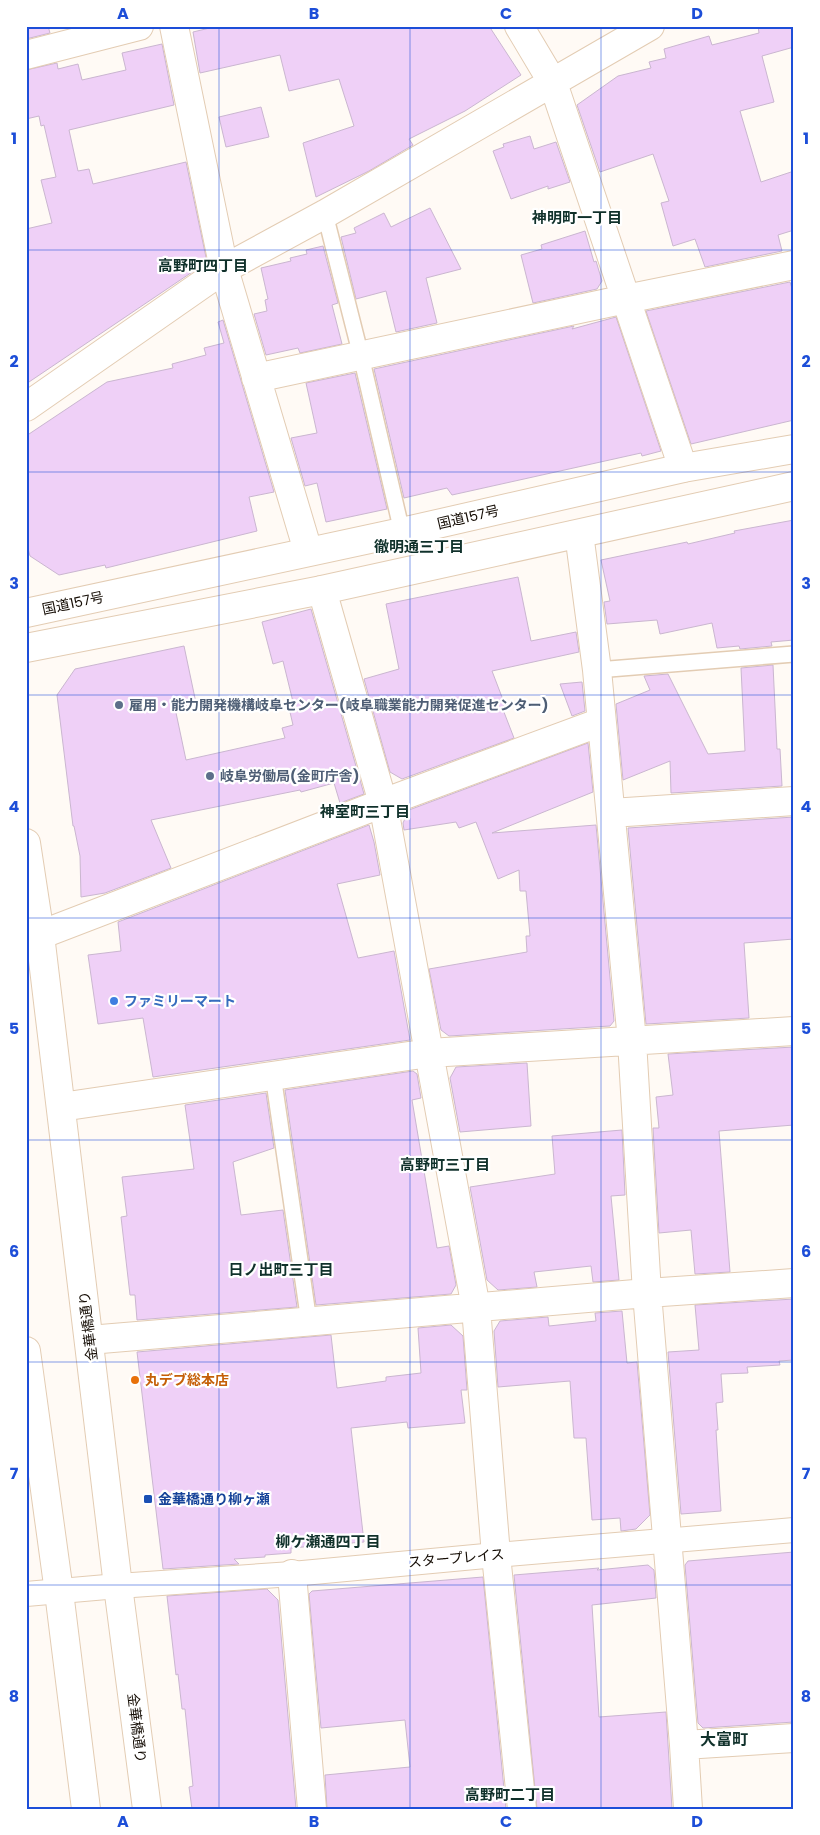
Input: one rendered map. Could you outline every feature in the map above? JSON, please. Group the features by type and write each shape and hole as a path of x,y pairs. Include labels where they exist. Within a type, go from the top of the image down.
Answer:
{"main road":[{"path":"26,54 139,26"},
{"path":"174,26 224,269 308,551"},
{"path":"519,26 553,83 683,468"},
{"path":"26,408 224,269 325,214 650,26"},
{"path":"256,378 794,265"},
{"name":"国道157号","path":"26,613 402,532 683,468 794,449"},
{"path":"26,648 322,590 794,486"},
{"path":"574,535 580,541 597,670 632,1041 647,1293 688,1809"},
{"path":"322,590 383,803 476,1308 496,1555 522,1809"},
{"path":"40,935 383,803 601,722"},
{"path":"611,813 794,801"},
{"name":"金華橋通り","path":"26,843 40,935 118,1586 147,1809"},
{"path":"61,1107 429,1053 794,1031"},
{"path":"89,1340 647,1293 794,1283"},
{"path":"26,1351 86,1809"},
{"path":"292,1574 312,1809"},
{"path":"684,1745 794,1738"}],"street":[{"name":"スタープレイス","path":"26,1594 292,1574 794,1530"}],"lane":[{"path":"325,214 361,356 402,532"},
{"path":"597,670 794,654"},
{"path":"274,1075 310,1322"}],"building":[{"path":"26,26 48,26 50,33 26,39"},
{"path":"218,26 489,26 521,75 465,111 409,139 413,145 369,171 316,197 303,143 354,126 339,79 289,91 280,55 200,73 193,32"},
{"path":"758,26 794,26 794,47 762,56 774,102 740,111 761,182 794,171 794,230 778,235 782,251 705,267 695,239 673,246 661,203 669,201 653,154 600,172 577,105 618,76 651,68 649,62 666,58 664,49 709,36 712,45 759,33"},
{"path":"162,44 174,105 69,130 78,171 89,169 93,184 186,162 207,262 26,384 26,229 52,223 41,180 56,177 44,125 41,126 39,116 26,119 26,70 57,63 58,69 78,64 82,80 126,70 122,53"},
{"path":"261,107 269,137 226,147 219,117"},
{"path":"530,136 534,149 556,142 570,182 548,189 548,186 511,199 493,151 504,147 503,144"},
{"path":"430,208 461,269 426,278 437,323 396,332 386,291 356,299 341,237 356,233 354,228 384,213 391,227"},
{"path":"585,231 602,281 597,289 533,303 521,255 542,249 541,245"},
{"path":"323,246 338,303 332,305 342,344 300,353 298,348 266,355 254,314 267,311 265,300 268,299 261,268 291,261 290,258 307,254 306,250"},
{"path":"790,282 794,295 794,420 691,444 646,311"},
{"path":"616,317 661,451 642,456 641,453 452,495 447,488 404,498 374,369 574,326 572,329"},
{"path":"223,320 274,492 249,497 257,531 106,568 105,565 59,575 30,556 26,541 26,436 107,382 173,368 172,364 206,355 204,348 224,343 218,322"},
{"path":"355,373 387,509 326,522 317,483 305,486 291,438 317,433 306,383"},
{"path":"794,520 794,640 771,642 772,646 740,649 739,646 717,648 712,623 660,634 657,620 607,624 604,602 610,601 601,560 687,542 688,544 735,533 734,531"},
{"path":"518,577 531,641 576,632 579,652 492,671 505,705 502,707 514,738 402,779 390,772 364,679 399,669 386,604"},
{"path":"311,609 364,794 340,803 334,783 301,792 300,790 151,820 171,868 105,893 81,897 80,856 73,826 57,695 75,669 184,646 196,703 175,708 186,760 285,738 282,728 293,725 289,708 294,706 283,661 273,664 262,622"},
{"path":"773,665 777,749 780,749 782,786 671,793 670,761 623,780 616,704 650,690 644,676 668,674 708,754 745,751 741,668"},
{"path":"582,682 585,711 572,716 560,684"},
{"path":"588,743 593,792 492,833 596,825 614,1021 610,1026 449,1036 441,1030 429,969 527,952 526,936 530,936 526,891 520,891 519,870 498,879 476,822 459,828 456,822 404,830 403,823 409,810"},
{"path":"794,817 794,939 744,943 749,1018 646,1024 628,828"},
{"path":"369,825 380,875 337,884 358,958 394,951 410,1040 153,1077 143,1018 98,1024 88,955 121,951 118,922"},
{"path":"794,1047 794,1125 719,1131 730,1272 695,1274 691,1230 659,1233 653,1128 659,1128 656,1097 673,1095 668,1054"},
{"path":"527,1063 531,1126 460,1132 450,1078 456,1067"},
{"path":"413,1071 417,1074 421,1098 412,1100 437,1248 449,1246 456,1285 451,1294 316,1305 285,1090"},
{"path":"266,1093 274,1148 233,1162 241,1215 283,1210 297,1307 137,1320 135,1295 130,1295 121,1217 127,1216 122,1177 194,1169 185,1105"},
{"path":"622,1130 625,1195 611,1196 619,1280 593,1282 591,1266 534,1272 537,1287 498,1290 487,1280 470,1187 555,1174 552,1136"},
{"path":"794,1299 794,1360 779,1361 780,1365 747,1367 748,1373 721,1374 723,1402 716,1403 718,1430 716,1430 721,1511 681,1514 668,1352 699,1350 695,1305"},
{"path":"622,1311 627,1363 637,1362 650,1515 636,1529 621,1531 620,1518 592,1520 586,1438 574,1438 570,1381 498,1387 494,1331 500,1321 548,1317 549,1326 596,1321 595,1313"},
{"path":"451,1325 463,1336 467,1390 461,1390 465,1423 408,1428 407,1422 351,1428 364,1542 291,1548 291,1553 234,1559 239,1564 163,1569 137,1352 331,1335 337,1388 386,1381 386,1377 421,1373 418,1328"},
{"path":"794,1552 794,1722 703,1728 698,1723 685,1565 688,1561"},
{"path":"648,1565 654,1570 656,1598 592,1605 599,1717 666,1712 672,1809 537,1809 514,1575"},
{"path":"483,1577 506,1809 327,1809 325,1775 410,1767 405,1720 321,1728 309,1594 312,1591"},
{"path":"267,1589 278,1600 296,1809 192,1809 189,1787 193,1786 185,1709 182,1709 178,1674 176,1675 167,1596"}],"place":[{"name":"雇用・能力開発機構岐阜センター(岐阜職業能力開発促進センター)","path":"119,705"},
{"name":"岐阜労働局(金町庁舎)","path":"210,776"},
{"name":"ファミリーマート","path":"114,1001"},
{"name":"丸デブ総本店","path":"135,1380"},
{"name":"金華橋通り柳ヶ瀬","path":"148,1499"}],"district":[{"name":"神明町一丁目","path":"577,217"},
{"name":"高野町四丁目","path":"203,265"},
{"name":"徹明通三丁目","path":"419,546"},
{"name":"神室町三丁目","path":"365,811"},
{"name":"高野町三丁目","path":"445,1164"},
{"name":"日ノ出町三丁目","path":"281,1269"},
{"name":"柳ケ瀬通四丁目","path":"328,1541"},
{"name":"大富町","path":"724,1739"},
{"name":"高野町二丁目","path":"510,1794"}]}
